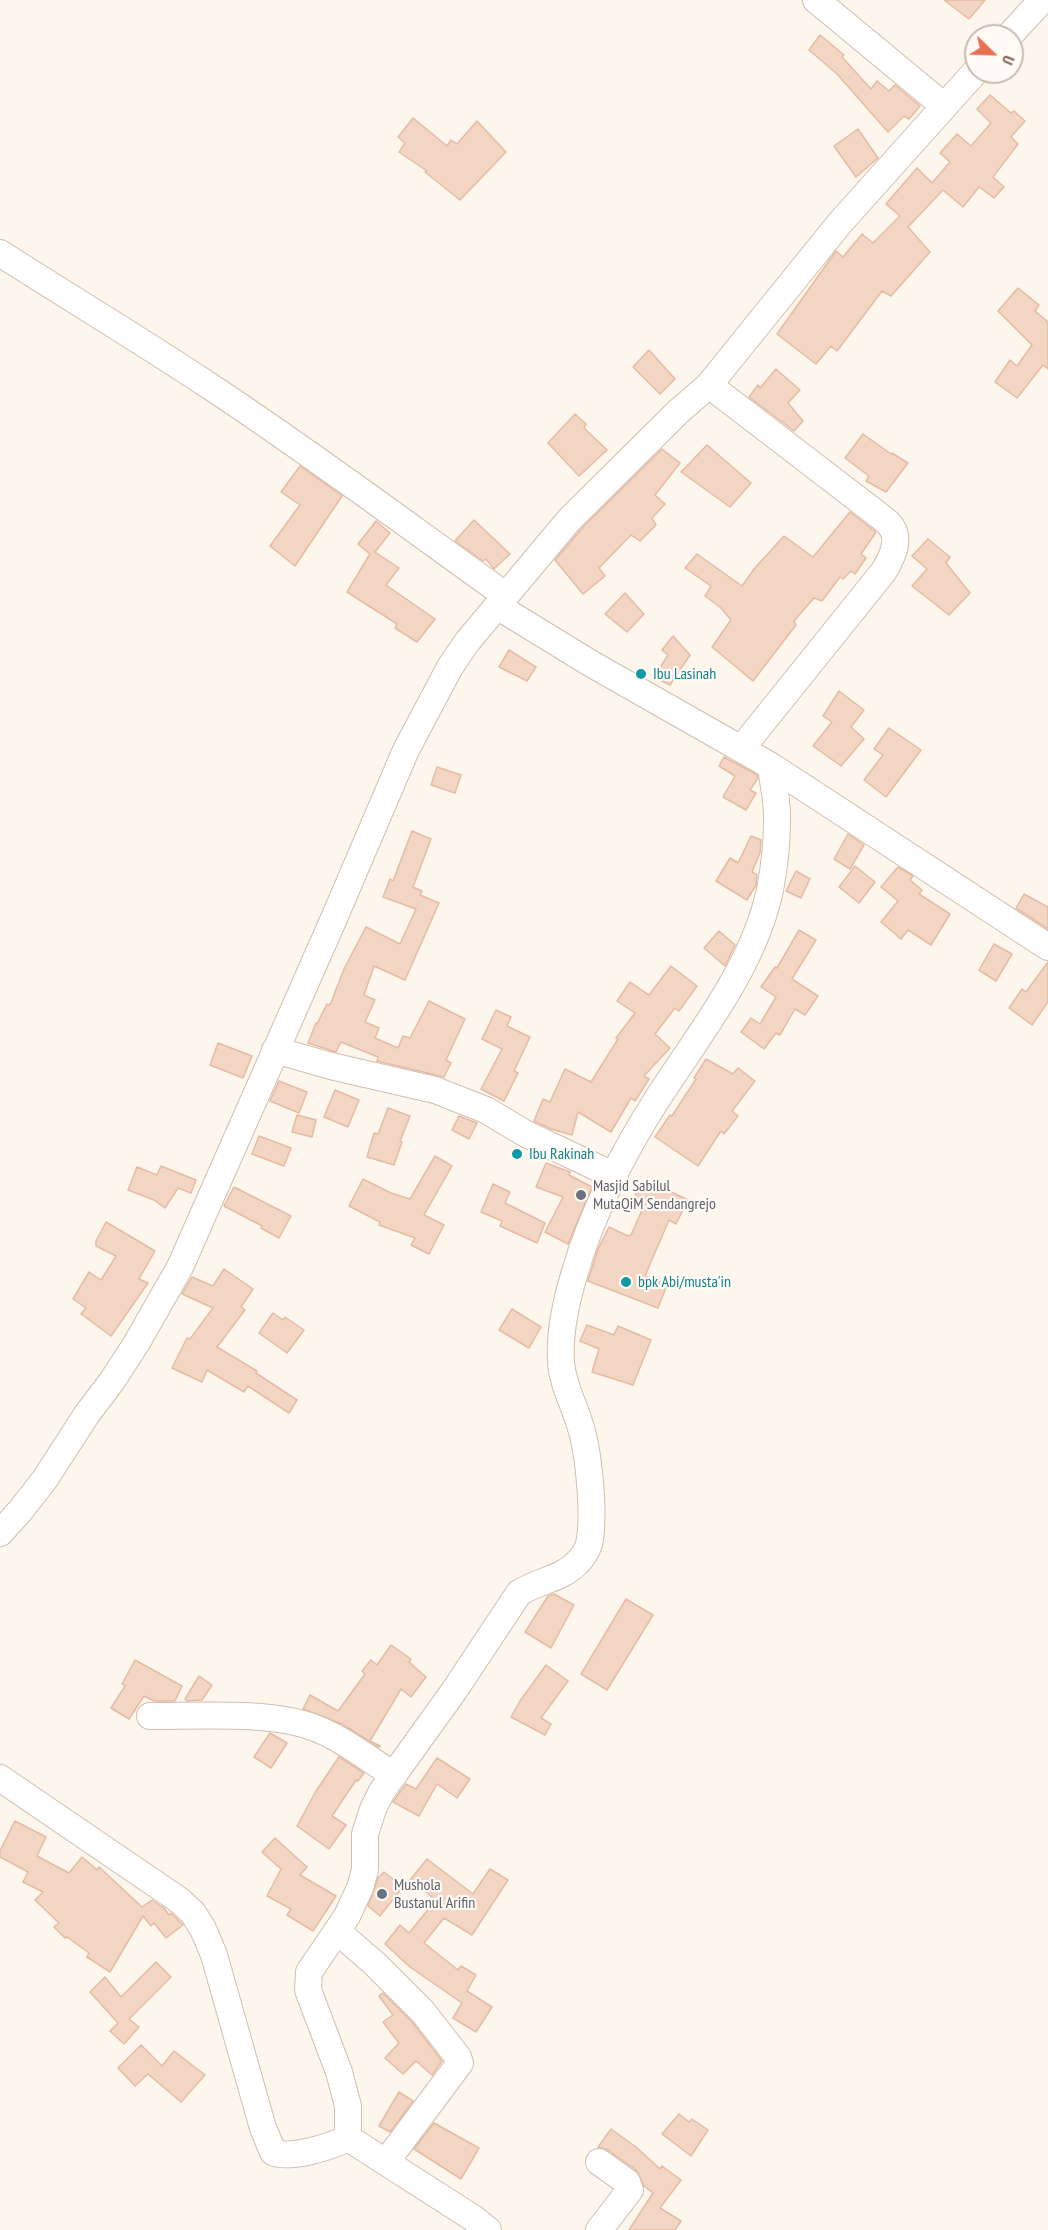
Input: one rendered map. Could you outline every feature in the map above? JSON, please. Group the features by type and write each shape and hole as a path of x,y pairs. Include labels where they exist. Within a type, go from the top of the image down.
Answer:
{"street":[{"path":"816,0 944,106"},
{"path":"1020,24 1042,0"},
{"path":"0,1533 45,1479 87,1414 112,1381 180,1267 406,750 450,667 501,600 569,520 679,411 709,385 839,224 964,84"},
{"path":"0,253 210,386 357,486 501,600 590,663 771,766 1048,947"},
{"path":"709,385 885,520 893,527 895,541 893,556 884,571 741,749"},
{"path":"344,2140 348,2106 343,2084 308,1990 309,1971 338,1932 364,1879 365,1834 382,1791 519,1593 570,1569 588,1546 591,1530 588,1456 580,1422 565,1385 561,1364 563,1318 587,1233 615,1176 644,1120 723,999 748,954 767,898 772,872 777,820 771,766"},
{"path":"275,1050 331,1066 435,1090 486,1110 536,1138 615,1176"},
{"path":"150,1716 250,1717 296,1722 328,1734 394,1775"},
{"path":"0,1778 179,1900 193,1914 203,1929 214,1955 263,2128 273,2152 286,2156 344,2140 386,2162 483,2226"},
{"path":"338,1932 374,1963 423,2012 458,2057 460,2063 386,2162"},
{"path":"599,2162 627,2182 630,2190 599,2230"}],"building":[{"path":"944,0 985,0 969,19"},
{"path":"820,35 844,55 842,57 871,89 877,81 889,91 895,85 920,106 909,119 904,116 888,132 837,74 809,50"},
{"path":"990,95 1011,113 1014,111 1025,121 1011,137 1018,144 993,177 1004,187 994,198 979,187 963,207 943,190 908,227 930,252 891,296 882,291 837,351 831,346 816,364 777,334 836,251 843,257 862,234 873,243 900,216 886,204 917,168 932,183 950,162 940,153 957,134 971,146 991,123 977,109"},
{"path":"413,118 447,146 451,140 457,144 477,121 506,152 460,200 425,172 427,171 399,152 405,143 398,137"},
{"path":"858,129 878,158 856,177 834,146"},
{"path":"1018,288 1039,305 1035,311 1048,322 1048,369 1043,365 1017,398 995,382 1010,360 1017,366 1032,345 998,311"},
{"path":"649,350 675,379 660,394 633,367"},
{"path":"776,369 800,390 788,403 803,421 794,431 749,397 758,385 760,388"},
{"path":"575,414 586,424 584,428 607,450 579,476 548,443"},
{"path":"863,434 908,463 886,492 866,481 869,476 845,458"},
{"path":"707,445 751,483 730,507 681,472"},
{"path":"662,449 680,463 655,495 665,504 652,518 656,525 640,541 631,535 599,568 605,576 583,594 555,560 583,527"},
{"path":"300,466 342,496 295,566 270,546 300,505 281,492"},
{"path":"850,512 876,532 861,554 866,558 855,574 851,571 843,579 840,577 822,601 814,598 794,621 796,625 753,681 712,647 731,620 721,608 705,596 711,586 685,568 697,554 742,586 784,536 813,557"},
{"path":"474,520 510,554 494,569 486,559 483,561 455,541"},
{"path":"376,521 390,533 375,552 399,568 386,585 435,619 417,642 395,628 397,624 347,592 370,554 358,544"},
{"path":"928,539 950,557 946,563 970,593 949,615 912,586 927,569 912,556"},
{"path":"625,593 644,614 627,632 605,614"},
{"path":"673,636 690,655 670,685 654,677 668,655 662,650"},
{"path":"509,650 536,667 527,681 499,667"},
{"path":"839,691 864,710 851,727 864,739 841,766 813,746 832,722 823,716"},
{"path":"889,728 921,750 886,797 864,780 883,755 874,749"},
{"path":"724,757 757,775 758,778 750,790 756,793 746,810 723,797 735,776 719,766"},
{"path":"437,767 461,775 455,793 431,785"},
{"path":"412,831 431,839 413,887 422,891 420,895 439,903 405,980 374,966 364,995 375,1000 365,1022 379,1028 375,1038 398,1048 403,1036 410,1038 429,1001 465,1019 446,1060 451,1063 444,1077 377,1061 378,1057 341,1042 336,1052 308,1043 327,1004 330,1005 344,969 366,927 400,944 416,909 383,897 390,879 393,881"},
{"path":"848,834 864,845 850,869 834,859"},
{"path":"751,836 761,840 760,853 752,872 757,875 756,885 747,900 716,881 730,858 738,863"},
{"path":"855,866 875,882 859,903 839,887"},
{"path":"898,867 913,876 910,880 922,890 919,894 950,914 931,945 908,930 901,939 881,922 898,901 881,887"},
{"path":"796,871 810,879 801,898 786,891"},
{"path":"1024,894 1048,907 1048,929 1016,908"},
{"path":"799,930 816,940 792,979 818,996 805,1015 795,1009 780,1035 776,1033 764,1049 741,1032 751,1018 760,1024 776,997 761,987 775,967 777,968"},
{"path":"719,931 735,945 725,966 704,948"},
{"path":"994,944 1012,954 996,981 979,970"},
{"path":"1048,962 1048,1002 1032,1025 1009,1008 1022,989 1026,992"},
{"path":"671,966 697,986 679,1011 675,1008 655,1034 670,1048 644,1076 649,1079 635,1101 631,1098 611,1132 578,1112 572,1135 534,1121 543,1099 550,1102 565,1069 591,1082 618,1039 616,1038 635,1013 617,1001 630,982 649,995"},
{"path":"496,1010 511,1017 507,1026 530,1037 514,1071 518,1073 504,1101 481,1089 502,1049 482,1039"},
{"path":"218,1043 252,1056 243,1078 210,1065"},
{"path":"706,1059 733,1074 738,1068 755,1081 732,1111 738,1116 724,1134 721,1131 698,1166 655,1137 670,1115 672,1116"},
{"path":"279,1081 307,1092 299,1113 270,1101"},
{"path":"335,1090 359,1100 348,1127 324,1117"},
{"path":"388,1108 410,1116 394,1165 367,1157 374,1133 378,1134"},
{"path":"297,1115 316,1120 312,1137 292,1132"},
{"path":"459,1116 477,1123 469,1139 452,1130"},
{"path":"259,1136 291,1148 284,1166 252,1154"},
{"path":"435,1156 452,1166 424,1215 444,1225 429,1254 411,1245 415,1238 379,1225 380,1222 349,1206 363,1179 391,1193 410,1199"},
{"path":"546,1163 570,1172 569,1175 592,1187 568,1244 545,1232 563,1197 536,1187"},
{"path":"161,1166 196,1180 191,1193 178,1188 165,1208 154,1200 128,1190 137,1167 157,1175"},
{"path":"641,1182 664,1191 665,1189 688,1200 676,1224 669,1220 645,1276 667,1285 658,1308 588,1281 598,1249 609,1227 628,1236 631,1235 642,1210 631,1205"},
{"path":"493,1184 510,1192 505,1203 545,1223 537,1243 500,1226 502,1221 481,1212"},
{"path":"234,1187 291,1216 279,1238 261,1228 262,1226 224,1206"},
{"path":"106,1222 155,1251 139,1279 148,1283 111,1336 81,1314 86,1308 73,1299 89,1272 101,1280 116,1256 96,1246 96,1241"},
{"path":"224,1269 253,1289 241,1307 245,1310 217,1347 257,1371 256,1373 297,1400 289,1413 248,1386 244,1392 207,1370 202,1382 172,1368 187,1338 190,1339 213,1308 182,1294 192,1277 213,1286"},
{"path":"512,1309 541,1327 529,1348 499,1330"},
{"path":"273,1313 283,1320 285,1317 304,1330 287,1353 259,1333"},
{"path":"587,1325 614,1335 618,1326 651,1340 633,1385 592,1372 599,1349 580,1341"},
{"path":"554,1594 574,1605 551,1648 525,1632 548,1596"},
{"path":"626,1599 653,1615 607,1690 581,1674"},
{"path":"391,1645 411,1659 409,1662 426,1677 411,1697 401,1689 370,1741 379,1747 342,1724 303,1709 310,1695 338,1711 365,1674 362,1671 371,1660 377,1665"},
{"path":"135,1660 182,1686 175,1701 154,1701 144,1696 129,1719 111,1708 125,1686 122,1684"},
{"path":"546,1665 568,1681 541,1718 551,1724 545,1735 511,1717"},
{"path":"199,1676 212,1685 202,1700 187,1701 185,1699"},
{"path":"270,1733 287,1743 271,1768 254,1757"},
{"path":"339,1757 364,1773 358,1781 356,1780 332,1816 346,1825 329,1849 297,1826 316,1791"},
{"path":"437,1758 470,1779 457,1798 437,1784 419,1816 393,1802 406,1784 416,1789"},
{"path":"15,1821 46,1837 37,1856 69,1873 82,1857 97,1870 99,1867 142,1907 152,1900 164,1908 169,1915 171,1913 183,1925 166,1938 154,1923 151,1926 143,1916 110,1972 87,1957 89,1953 67,1937 65,1938 54,1927 59,1923 35,1900 43,1892 23,1882 28,1872 0,1857 0,1851"},
{"path":"275,1838 307,1867 300,1875 336,1896 313,1931 287,1915 291,1909 267,1896 281,1869 262,1852"},
{"path":"427,1859 473,1894 490,1869 508,1880 472,1935 444,1918 424,1943 458,1970 461,1966 476,1975 467,1991 492,2007 476,2032 453,2018 462,2003 410,1967 385,1944 400,1925 409,1933 436,1900 410,1880"},
{"name":"Mushola Bustanul Arifin","path":"384,1872 403,1887 380,1916 368,1906 378,1878"},
{"path":"156,1962 171,1977 129,2019 139,2027 124,2044 110,2031 118,2023 90,1992 105,1977 121,1997"},
{"path":"383,1993 412,2022 442,2061 432,2075 416,2061 403,2074 385,2058 399,2043 383,2022 393,2015 379,1996"},
{"path":"141,2045 162,2066 174,2051 205,2075 181,2102 148,2074 135,2086 118,2068"},
{"path":"399,2092 413,2101 390,2132 379,2126"},
{"path":"679,2114 689,2122 692,2119 708,2130 691,2156 662,2134"},
{"path":"434,2123 479,2148 461,2179 414,2149"},
{"path":"611,2129 636,2147 660,2169 662,2166 681,2180 660,2208 681,2221 675,2230 629,2230 653,2193 644,2186 636,2170 608,2150 598,2147"}],"place":[{"name":"Ibu Lasinah","path":"641,674"},
{"name":"Ibu Rakinah","path":"517,1154"},
{"name":"Masjid Sabilul MutaQiM Sendangrejo","path":"581,1195"},
{"name":"bpk Abi/musta'in","path":"626,1282"},
{"name":"Mushola Bustanul Arifin","path":"382,1894"}]}
